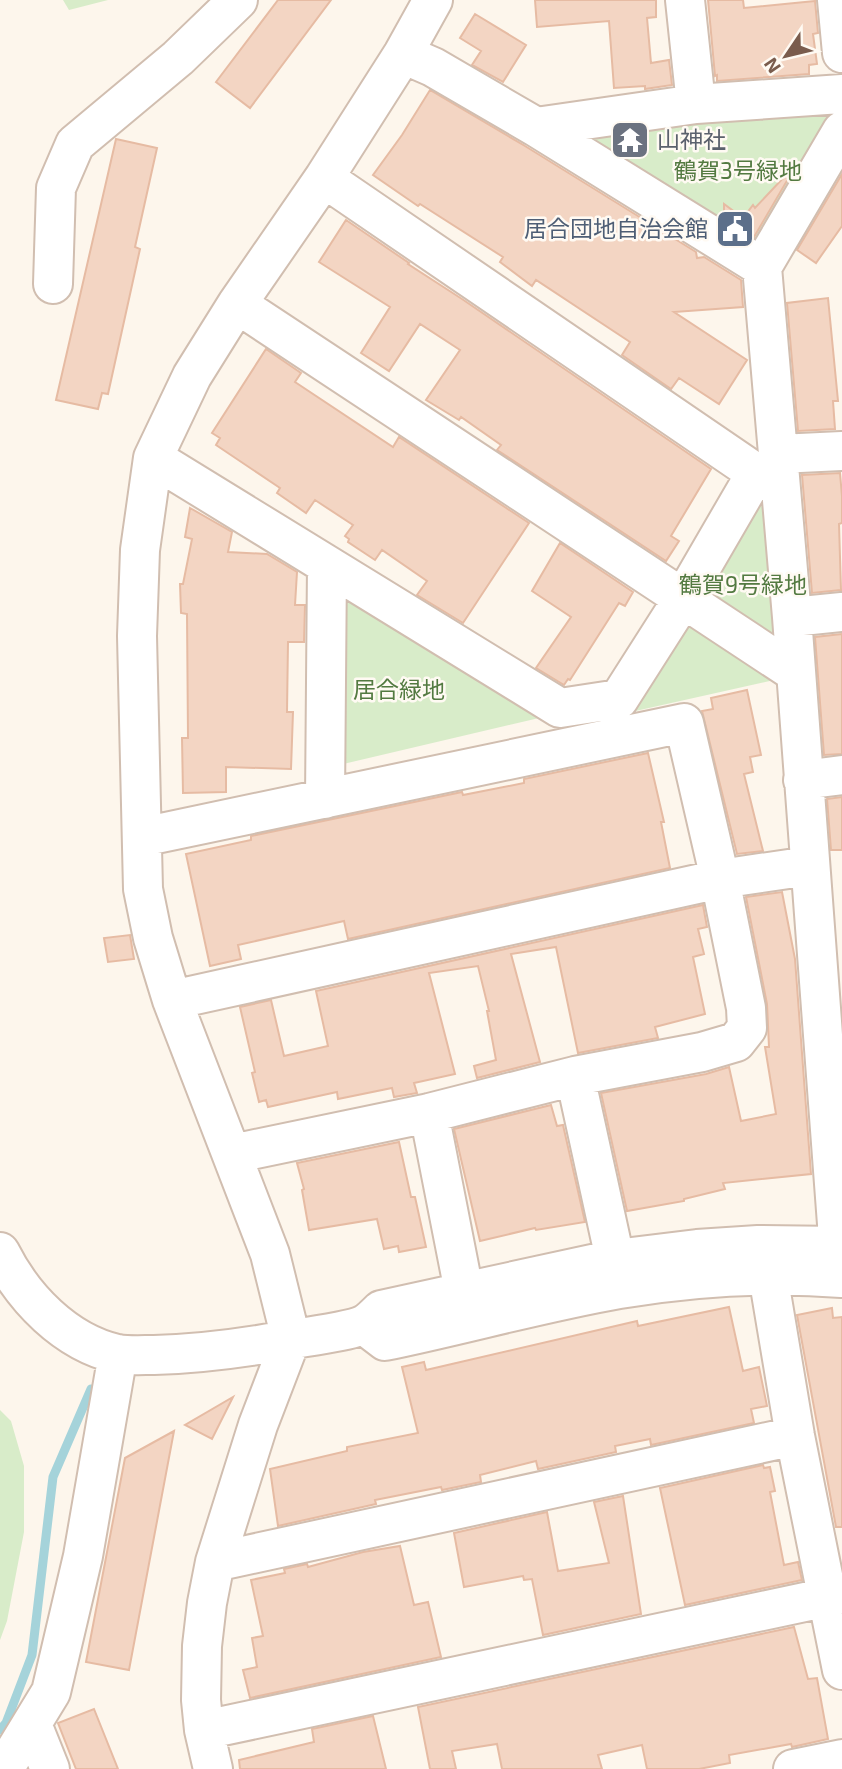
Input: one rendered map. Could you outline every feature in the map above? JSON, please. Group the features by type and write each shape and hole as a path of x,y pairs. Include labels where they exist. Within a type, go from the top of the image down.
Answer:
{"street":[{"path":"53,284 56,188 75,144 178,58 239,0"},
{"path":"213,1769 204,1730 201,1700 202,1646 207,1603 215,1562 258,1425 291,1339 270,1254 172,1000 153,938 143,889 137,636 139,550 153,458 192,376 237,304 324,178 403,54 433,0"},
{"path":"685,0 696,104"},
{"path":"837,0 842,53"},
{"path":"403,54 433,67 537,127 762,267"},
{"path":"537,127 696,104 842,94"},
{"path":"0,1252 29,1297 72,1335 118,1354 175,1354 238,1348 364,1325 381,1310 615,1259 839,1235 792,617 762,267 842,131"},
{"path":"153,458 560,708 620,699 684,597 755,473 324,178"},
{"path":"237,304 796,673"},
{"path":"779,454 842,451"},
{"path":"325,799 327,565"},
{"path":"792,617 842,612"},
{"path":"142,837 684,723 746,1008 747,1028 736,1042 575,1076 429,1113 232,1154"},
{"path":"803,780 842,775"},
{"path":"172,1000 720,879 809,866"},
{"path":"575,1076 615,1259"},
{"path":"429,1113 461,1276 467,1293"},
{"path":"364,1325 385,1341 620,1289 768,1275 842,1279"},
{"path":"768,1275 795,1436 834,1596 842,1670"},
{"path":"4,1769 51,1692 83,1556 118,1354"},
{"path":"215,1562 795,1436"},
{"path":"204,1730 834,1596"},
{"path":"32,1724 50,1769"},
{"path":"793,1769 842,1759"}],"green space":[{"path":"63,0 108,0 69,10"},
{"name":"鶴賀3号緑地","path":"842,98 842,116 758,256 563,135"},
{"name":"鶴賀9号緑地","path":"762,479 787,659 690,597"},
{"name":"居合緑地","path":"335,579 552,715 339,765"},
{"path":"686,608 783,678 622,714"},
{"path":"0,1410 11,1421 24,1466 24,1532 7,1621 0,1640"}],"building":[{"path":"278,0 331,0 250,108 216,82"},
{"path":"535,0 656,0 656,17 647,18 651,63 669,60 672,85 645,89 645,86 614,88 609,21 537,27"},
{"path":"708,0 743,0 744,8 815,1 818,33 813,34 817,64 809,65 809,74 717,81"},
{"path":"475,14 526,45 503,82 472,65 481,51 460,38"},
{"path":"430,90 696,252 697,258 704,257 741,280 743,307 674,312 747,360 719,404 679,378 671,389 622,355 630,342 536,280 532,286 500,262 503,257 420,204 418,206 373,175"},
{"path":"116,139 157,148 135,247 140,249 108,394 102,393 98,409 56,400"},
{"path":"842,174 842,226 816,263 797,250"},
{"path":"785,176 788,179 754,237 724,218 724,204 743,218 753,205 755,208"},
{"path":"346,220 711,469 671,536 679,541 666,561 497,450 501,445 461,417 459,420 426,400 460,350 420,324 389,371 361,353 390,307 319,262"},
{"path":"828,298 838,401 833,401 835,429 798,431 787,303"},
{"path":"266,349 301,373 295,382 393,447 399,437 529,523 463,623 417,595 427,581 382,550 375,560 348,542 349,539 345,536 353,525 315,500 306,513 277,493 280,488 216,445 220,438 212,433"},
{"path":"840,473 841,590 812,593 802,475"},
{"path":"190,508 232,532 228,552 267,554 297,572 295,605 305,605 304,642 288,642 287,712 293,712 291,769 226,767 226,792 183,793 182,738 188,738 187,614 181,613 180,584 183,584 192,539 185,537"},
{"path":"560,543 633,592 625,606 619,603 570,680 564,685 536,668 571,617 532,591"},
{"path":"842,634 842,754 824,755 815,637"},
{"path":"747,690 761,755 750,757 753,772 744,774 763,851 737,854 702,711 713,709 711,698"},
{"path":"648,753 664,822 661,822 670,868 348,939 344,921 238,945 241,959 210,966 186,854 251,840 251,836 462,792 463,795 524,783 524,779"},
{"path":"842,797 842,850 831,850 827,799"},
{"path":"782,892 795,959 811,1174 723,1183 725,1189 684,1201 627,1211 601,1093 706,1074 729,1067 741,1121 776,1114 765,1047 769,1047 767,1004 746,897"},
{"path":"703,905 707,927 698,929 704,954 693,957 705,1014 655,1027 658,1038 578,1053 556,947 511,954 540,1062 477,1078 474,1066 496,1060 489,1011 478,966 429,973 455,1074 414,1083 417,1093 394,1097 392,1088 338,1099 337,1092 268,1107 266,1100 259,1102 240,1007 271,1000 284,1056 328,1046 316,991"},
{"path":"130,935 134,959 108,962 104,938"},
{"path":"551,1105 557,1126 563,1125 585,1222 536,1230 535,1228 480,1241 454,1129"},
{"path":"399,1142 426,1247 399,1252 398,1246 384,1249 377,1219 309,1230 302,1190 304,1189 297,1163"},
{"path":"729,1307 743,1371 759,1367 767,1406 751,1409 754,1423 651,1445 650,1439 615,1446 616,1452 538,1469 536,1461 480,1475 481,1482 375,1500 376,1504 278,1526 270,1469 347,1451 347,1447 418,1433 402,1367 424,1362 426,1370 637,1321 638,1326"},
{"path":"832,1308 833,1318 842,1317 842,1527 836,1527 797,1315"},
{"path":"233,1397 212,1439 185,1425"},
{"path":"174,1431 129,1670 86,1662 125,1458"},
{"path":"763,1465 764,1468 770,1467 775,1491 770,1492 784,1565 798,1562 802,1580 685,1605 660,1488"},
{"path":"623,1496 641,1614 543,1635 532,1579 524,1580 523,1576 464,1587 454,1533 547,1512 558,1571 609,1563 594,1502"},
{"path":"400,1546 414,1605 428,1602 441,1657 250,1698 243,1670 257,1667 252,1638 263,1636 251,1580 285,1573 284,1569 307,1564 308,1567 363,1552"},
{"path":"794,1627 808,1679 817,1678 828,1739 792,1747 791,1744 729,1755 730,1763 699,1769 647,1769 642,1745 598,1755 602,1769 502,1769 497,1744 452,1751 456,1769 430,1769 418,1707"},
{"path":"94,1709 118,1769 76,1769 58,1723"},
{"path":"373,1716 386,1769 240,1769 239,1760 314,1742 312,1729"}],"waterway":[{"path":"0,1730 6,1723 32,1655 53,1477 91,1389"}],"place":[{"name":"山神社","path":"630,140"},
{"name":"居合団地自治会館","path":"735,229"}]}
